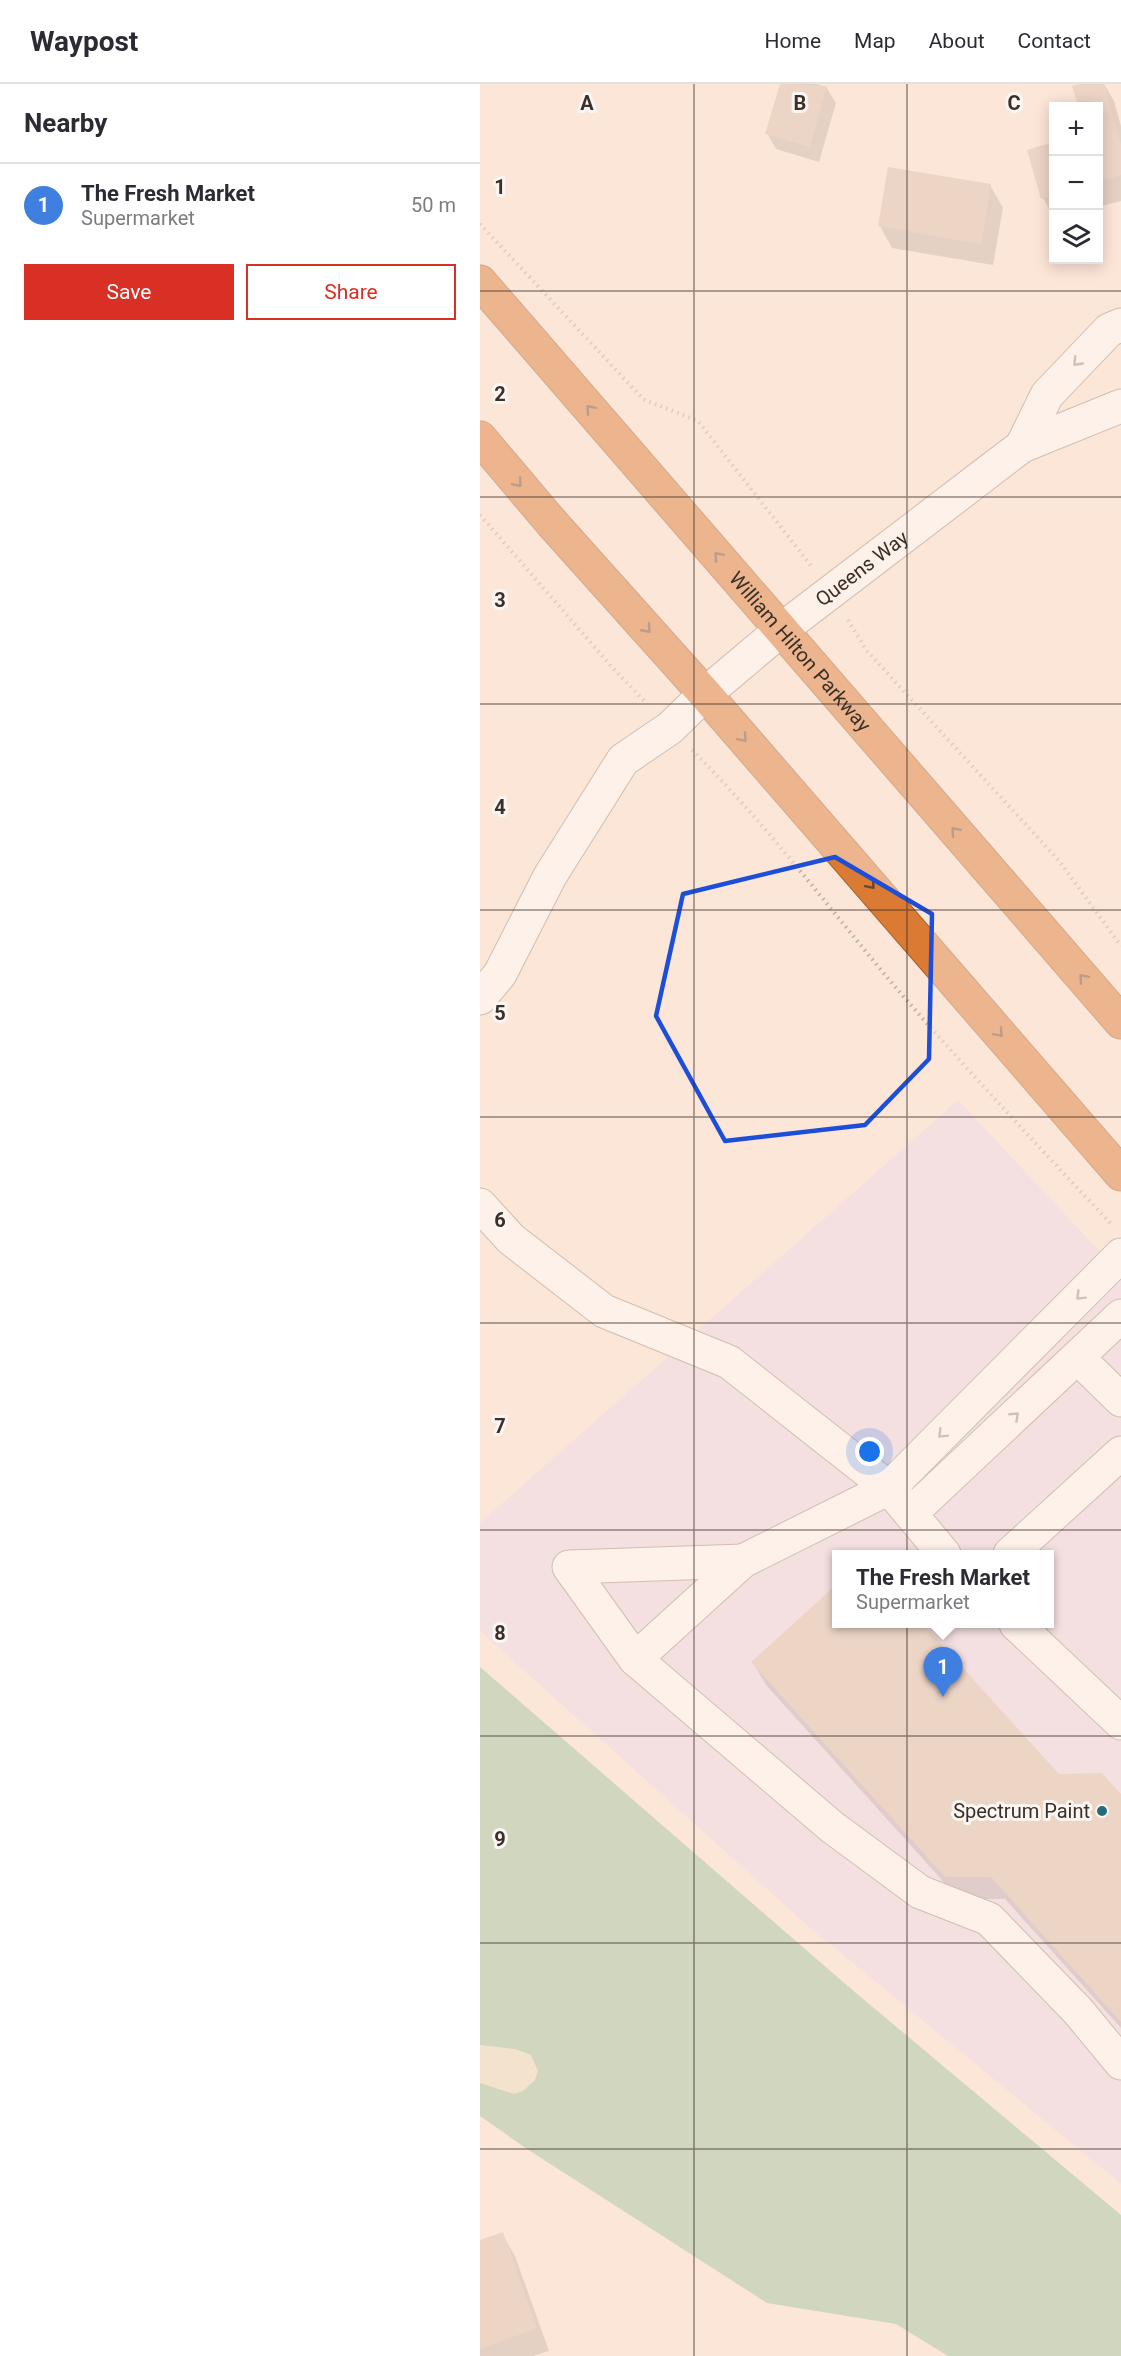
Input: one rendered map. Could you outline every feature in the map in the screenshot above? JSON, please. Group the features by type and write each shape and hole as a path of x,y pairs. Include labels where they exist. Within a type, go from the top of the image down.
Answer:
{"highway":[{"name":"William Hilton Parkway","path":"480,282 1121,1022"},
{"path":"480,438 1121,1174"}],"street":[{"name":"Queens Way","path":"1022,446 1047,394 1109,330 1121,324"},
{"name":"Queens Way","path":"480,998 500,974 550,876 623,759 670,728 705,694 781,630 1022,446 1121,406"},
{"path":"480,1205 511,1239 604,1311 729,1362 889,1488 941,1550"},
{"path":"635,1659 743,1561 889,1488 1117,1240"},
{"path":"911,1513 1121,1316"},
{"path":"1078,1358 1121,1400"},
{"path":"1014,1550 1121,1453"},
{"path":"743,1561 569,1567 635,1659 832,1827 920,1892 989,1919 1078,2011 1121,2063"},
{"path":"1021,1628 1121,1723"}],"path":[{"path":"480,224 643,399 698,421 831,592 867,651 1060,862 1121,945"},
{"path":"480,515 611,666 725,783 893,984 1117,1240"}],"highlighted area":[{"path":"835,857 932,914 929,1059 865,1125 725,1141 656,1016 683,894"}],"shaded area":[{"path":"958,1100 1121,1274 1121,2184 808,1926 480,1631 480,1523"}],"green space":[{"path":"480,1667 850,1988 1121,2215 1121,2356 948,2356 896,2324 767,2303 527,2149 480,2116"}],"sand":[{"path":"480,2045 515,2049 531,2055 538,2071 535,2080 523,2091 514,2094 480,2083"}],"building":[{"path":"780,84 827,86 810,147 765,134"},
{"path":"1104,84 1121,145 1121,175 1103,180 1103,102 1077,102 1072,86"},
{"path":"1049,143 1049,197 1041,199 1027,150"},
{"path":"888,167 991,184 981,244 878,226"},
{"path":"832,1589 832,1628 927,1628 1059,1774 1102,1773 1121,1794 1121,2022 991,1877 945,1877 751,1662"},
{"path":"503,2232 537,2328 480,2349 480,2240"}],"place":[{"name":"The Fresh Market","path":"943,1697"},
{"name":"Spectrum Paint","path":"1102,1811"}]}
